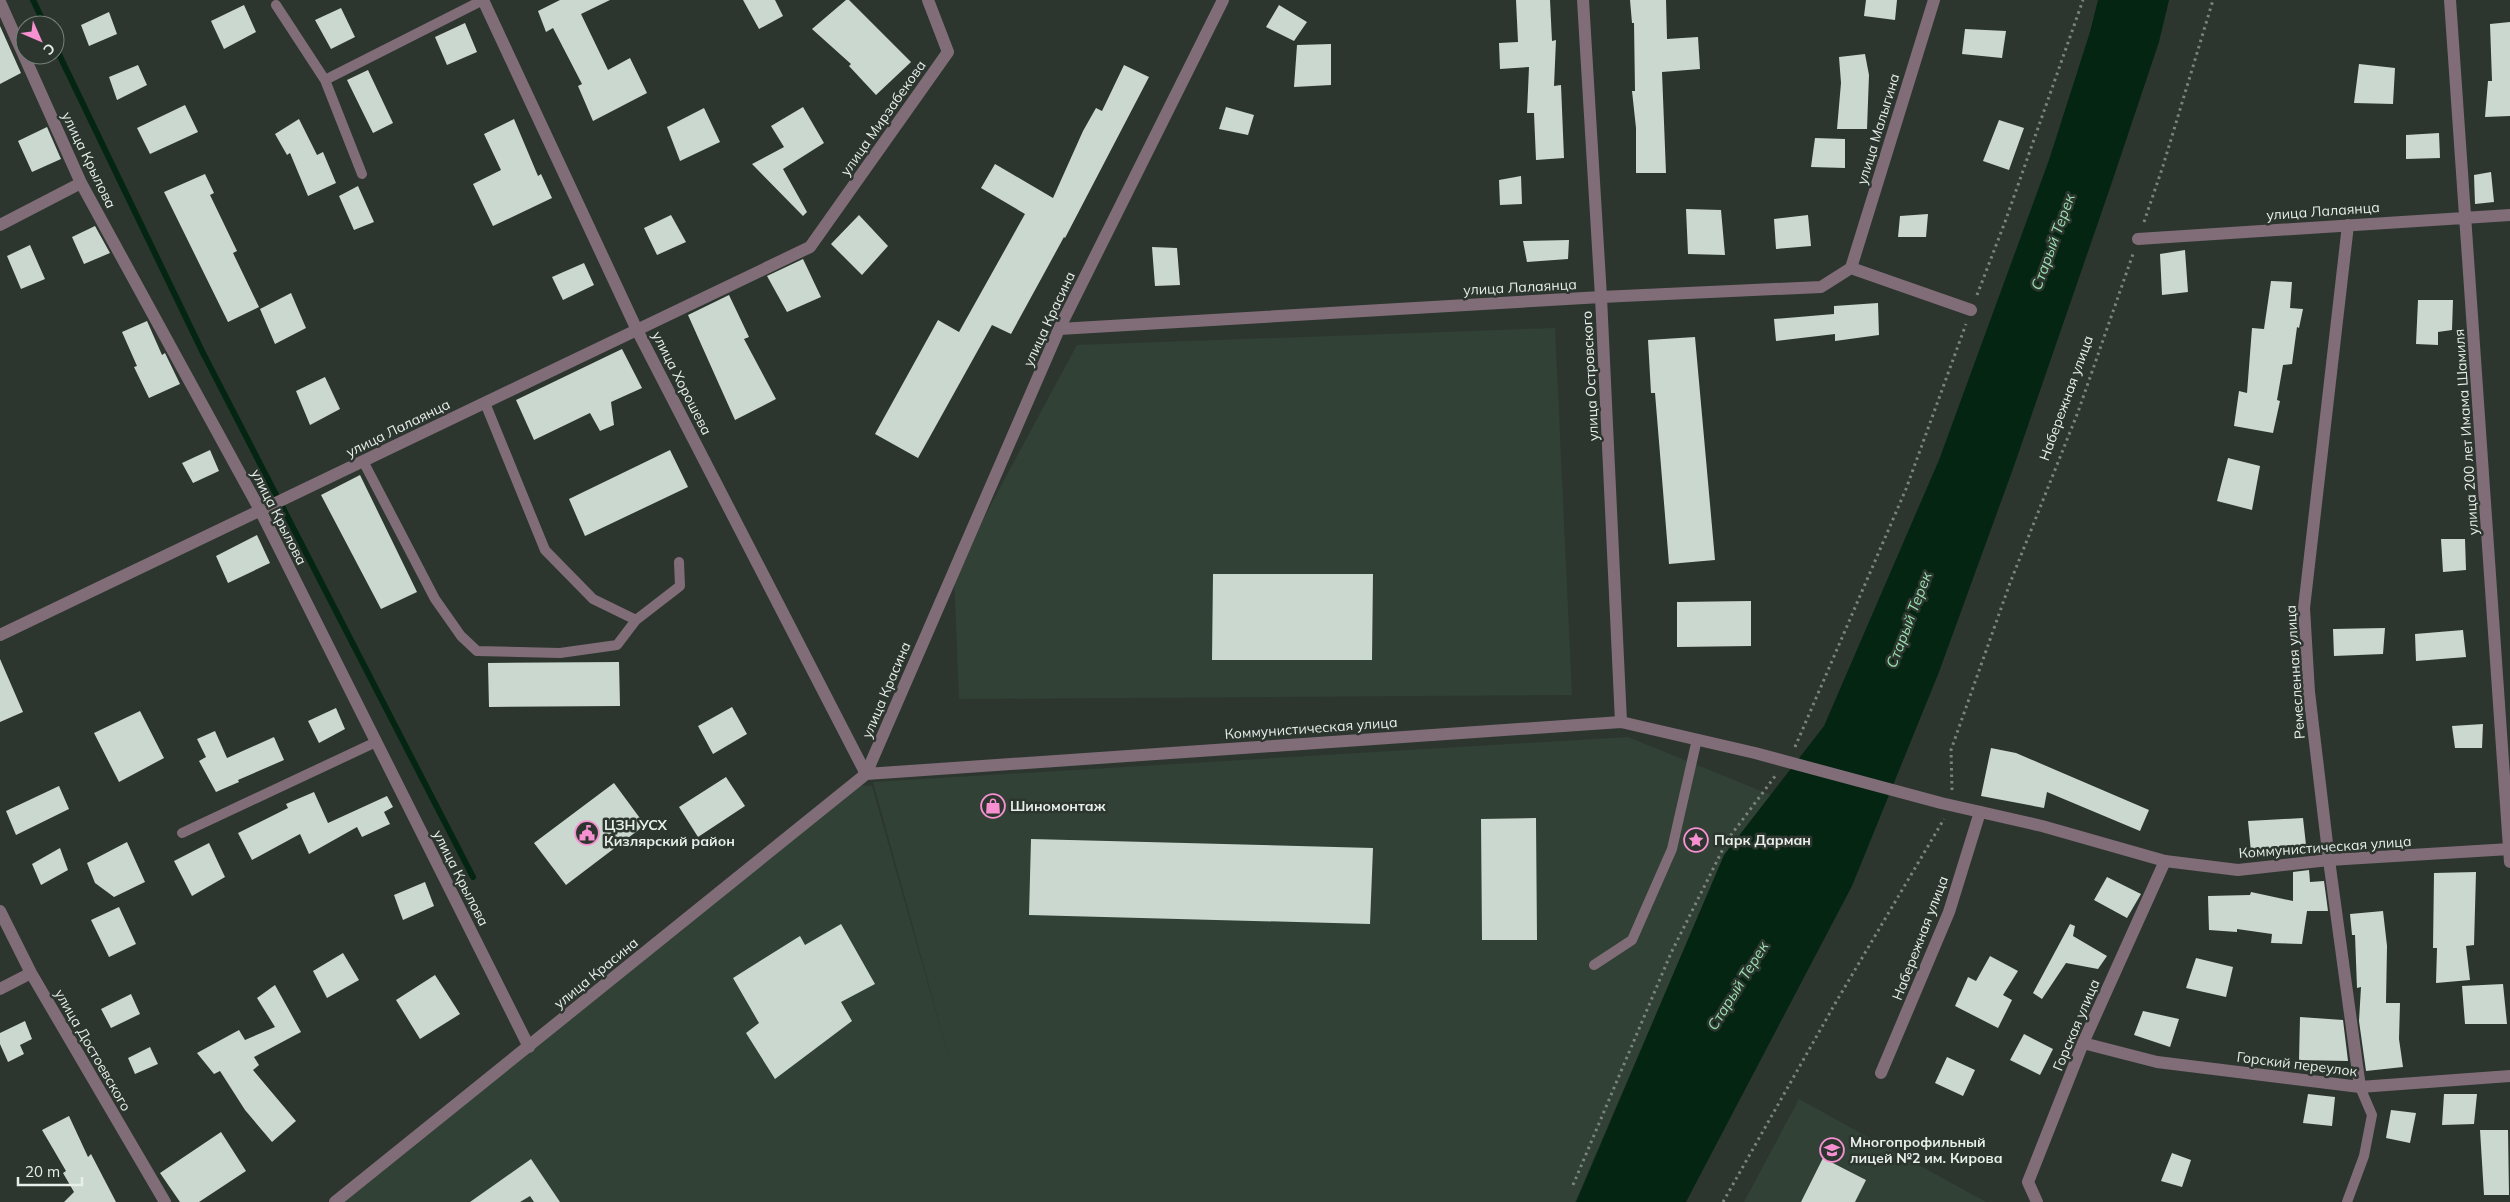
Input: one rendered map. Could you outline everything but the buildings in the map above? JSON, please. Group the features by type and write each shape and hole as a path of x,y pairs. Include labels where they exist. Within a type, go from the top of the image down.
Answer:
{"street":[{"name":"улица Хорошева","path":"483,0 637,330 866,774"},
{"name":"улица Мирзабекова","path":"810,247 948,52 928,0"},
{"name":"улица Красина","path":"335,1202 866,774 1059,329 1223,0"},
{"name":"улица Островского","path":"1583,0 1601,297 1621,722"},
{"name":"улица Малыгина","path":"1851,268 1934,0"},
{"name":"улица 200 лет Имама Шамиля","path":"2450,0 2510,862"},
{"name":"улица Крылова","path":"0,2 81,183 260,510 529,1047"},
{"path":"0,225 81,183"},
{"name":"улица Лалаянца","path":"2138,239 2510,215"},
{"name":"Ремесленная улица","path":"2348,225 2304,608 2309,692 2329,860 2360,1087"},
{"name":"улица Лалаянца","path":"0,635 810,247"},
{"name":"улица Лалаянца","path":"1059,329 1821,286 1851,268"},
{"path":"1851,268 1971,310"},
{"name":"Коммунистическая улица","path":"866,774 1621,722 1756,753 1946,804 2042,826 2164,861 2238,870 2329,860 2510,849"},
{"name":"Набережная улица","path":"1881,1073 1949,912 1980,812"},
{"name":"Горская улица","path":"2037,1202 2028,1182 2083,1043 2164,861"},
{"name":"улица Достоевского","path":"0,911 31,972 165,1202"},
{"path":"0,989 31,972"},
{"name":"Горский переулок","path":"2083,1043 2157,1062 2360,1087 2510,1076"}],"lane":[{"path":"325,80 483,0"},
{"path":"276,5 325,80 362,174"},
{"path":"485,403 545,550 593,600 636,620"},
{"path":"362,461 435,599 461,636 477,651 560,653 617,645 636,620 680,586 679,562"},
{"path":"1594,965 1632,940 1672,849 1697,739"},
{"path":"182,834 376,742"},
{"path":"2347,1202 2364,1156 2372,1115 2360,1087"}],"path":[{"path":"1793,752 1906,489 2005,222 2082,0"},
{"name":"Набережная улица","path":"1946,804 1952,750 2010,583 2078,412 2164,166 2213,0"},
{"path":"1573,1185 1671,953 1728,839 1781,768"},
{"path":"1723,1202 1946,804"}],"shaded area":[{"path":"1555,328 1572,695 959,699 954,573 1077,345"},
{"path":"1628,737 1771,795 1725,854 1575,1202 335,1202 855,785 872,786 951,1065 873,782"},
{"name":"Многопрофильный лицей №2 им. Кирова","path":"1799,1099 1986,1202 1744,1202"}],"water":[{"name":"Старый Терек","path":"2098,0 2169,0 2159,42 2014,466 1939,672 1852,886 1686,1202 1576,1202 1724,855 1824,726 1939,460 2049,160 2090,32"}],"waterway":[{"path":"33,0 40,15"},
{"path":"64,65 202,351 473,877"}],"place":[{"name":"Шиномонтаж","path":"993,806"},
{"name":"ЦЗН УСХ Кизлярский район","path":"587,833"},
{"name":"Парк Дарман","path":"1696,840"},
{"name":"Многопрофильный лицей №2 им. Кирова","path":"1832,1150"}]}
